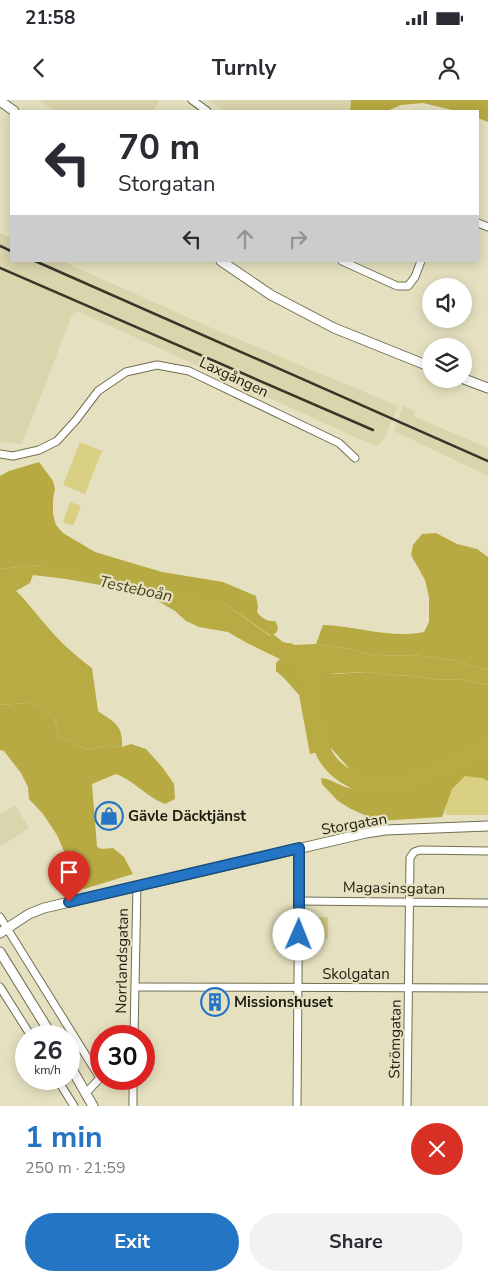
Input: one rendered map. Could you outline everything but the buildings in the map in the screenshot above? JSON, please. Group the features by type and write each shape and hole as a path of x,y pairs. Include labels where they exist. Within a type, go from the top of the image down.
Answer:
{"street":[{"path":"192,100 206,110"},
{"path":"0,101 13,110"},
{"path":"222,262 271,295 334,328 422,363"},
{"path":"344,262 397,286 408,286 415,276 421,262"},
{"name":"Laxgången","path":"0,454 13,456 39,450 57,441 98,391 126,372 157,365 189,371 339,443 349,450 355,458"},
{"path":"472,382 488,388"},
{"name":"Storgatan","path":"3,930 44,908 299,848 384,830 488,826"},
{"path":"297,1106 299,848"},
{"name":"Strömgatan","path":"408,1106 409,902 412,854 420,850 488,851"},
{"name":"Norrlandsgatan","path":"134,1025 137,886"},
{"name":"Magasinsgatan","path":"299,900 488,903"},
{"path":"0,917 3,930 100,1078 86,1093"},
{"path":"0,952 45,1025"},
{"path":"0,987 24,1025"},
{"name":"Skolgatan","path":"135,987 488,988"},
{"path":"80,1083 93,1106"},
{"path":"64,1090 74,1106"},
{"path":"133,1090 133,1106"}],"shaded area":[{"path":"40,100 160,100 154,110 53,110"},
{"path":"208,100 351,100 350,110 223,110"},
{"path":"351,100 488,100 488,122 479,118 479,110 452,110 423,103 401,105 389,110 350,110"},
{"path":"0,233 10,238 10,262 64,262 207,326 398,406 385,437 377,447 77,311 72,315 22,444 0,442"},
{"path":"403,406 415,411 413,416 488,448 488,476 394,431"},
{"path":"80,442 102,451 85,494 63,485"},
{"path":"39,462 53,481 55,489 53,514 56,525 63,533 95,552 162,572 223,582 256,596 257,612 265,619 275,621 278,627 277,632 271,636 227,605 37,565 0,569 0,476 9,471"},
{"path":"70,502 81,506 73,526 63,522"},
{"path":"436,533 457,544 477,549 488,557 488,670 453,660 412,655 376,656 351,649 316,644 323,625 399,634 424,632 429,622 429,597 425,580 411,555 413,545 422,534"},
{"path":"280,659 335,674 368,672 397,676 410,675 438,680 460,679 488,685 488,781 482,778 465,776 452,789 442,817 378,821 351,809 338,801 322,784 321,778 354,789 358,779 331,748 310,754 299,695 276,671 276,663"},
{"path":"26,703 38,706 55,719 59,737 89,750 108,745 122,747 131,744 146,749 174,784 175,799 165,804 116,774 92,784 97,847 102,849 113,848 124,857 133,874 84,889 69,886 66,856 57,835 43,814 29,799 28,787 21,773 4,751 0,750 0,705"},
{"path":"488,764 488,815 447,815 445,812 450,783"},
{"path":"15,805 29,828 0,847 0,814"},
{"path":"318,917 328,917 328,938 318,938"}],"water":[{"path":"37,565 150,584 227,605 270,636 273,634 283,642 294,645 316,644 351,649 376,656 412,655 453,660 488,670 488,685 460,679 438,680 410,675 397,676 368,672 322,674 280,659 228,632 199,627 186,621 175,611 153,598 123,589 33,575 30,583 16,591 61,642 92,668 98,711 117,725 121,734 122,747 108,745 89,750 59,737 55,719 38,706 26,703 0,705 0,569"}],"waterway":[{"name":"Testeboån","path":"289,651 308,675 317,733 324,753 335,768 354,781 373,785 407,780 424,775 488,747"}],"railway":[{"path":"0,246 10,251"},
{"path":"37,262 488,461"},
{"path":"0,268 373,430"}],"place":[{"name":"Gävle Däcktjänst","path":"109,816"},
{"name":"Missionshuset","path":"215,1002"}],"route":[{"path":"69,902 299,848 299,935"}]}
